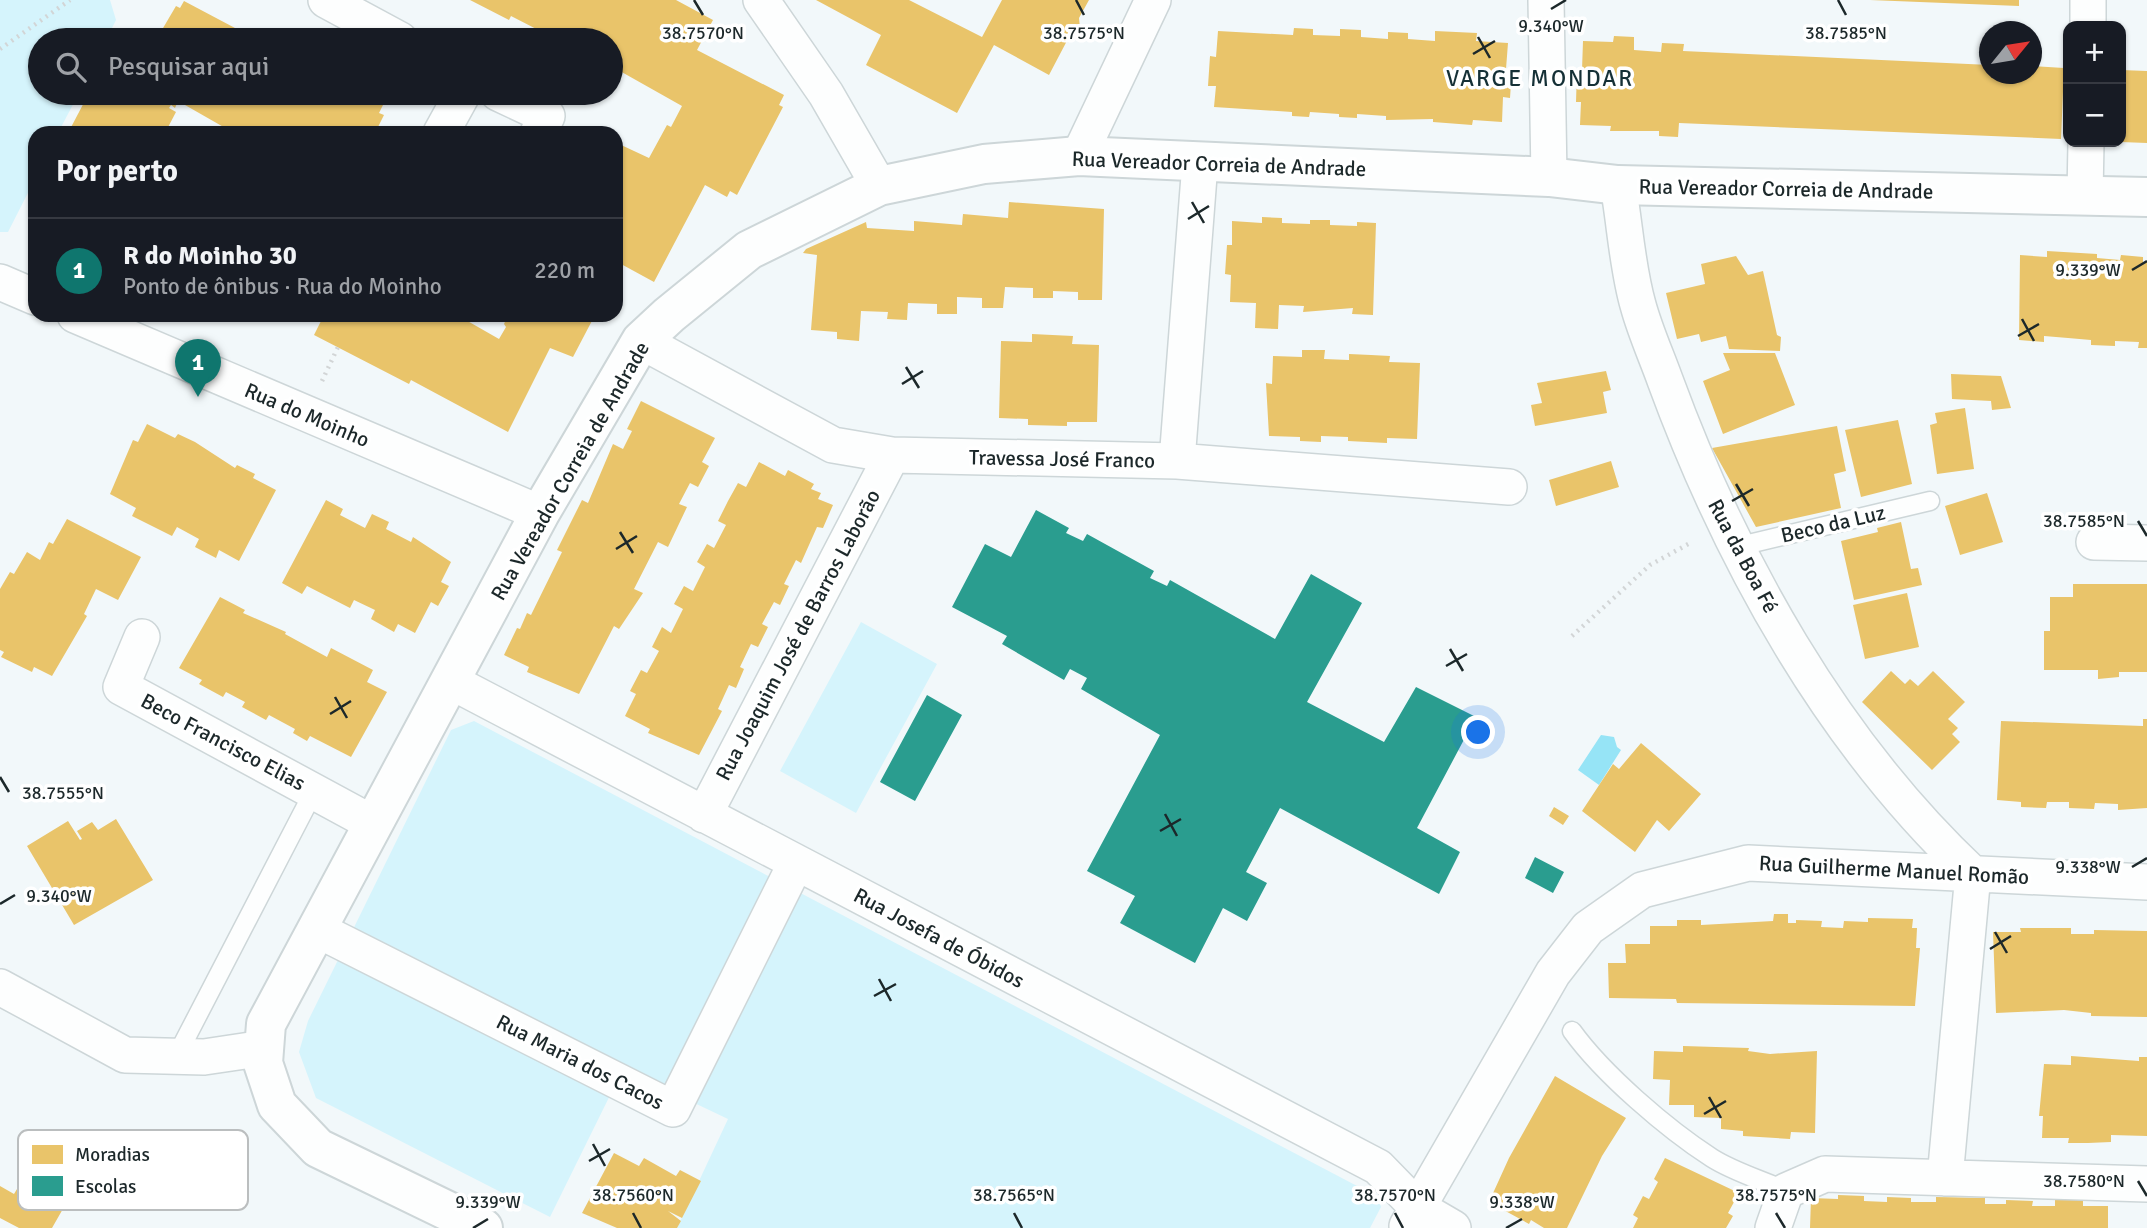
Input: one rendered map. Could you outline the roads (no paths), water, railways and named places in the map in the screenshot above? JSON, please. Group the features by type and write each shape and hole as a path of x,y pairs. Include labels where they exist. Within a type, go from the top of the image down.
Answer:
{"street":[{"path":"326,0 378,28"},
{"path":"761,0 826,94 879,186"},
{"path":"1079,156 1153,0"},
{"path":"1546,0 1549,177"},
{"path":"2088,0 2088,21"},
{"path":"445,126 456,105"},
{"path":"524,105 547,116 542,126"},
{"path":"2085,195 2086,147"},
{"name":"Rua Vereador Correia de Andrade","path":"264,1048 266,1024 372,823 452,682 540,513 641,341 749,250 879,186 984,164 1079,156 1549,177 1618,185 2147,197"},
{"path":"1177,461 1200,163"},
{"name":"Rua da Boa Fé","path":"1618,185 1637,304 1694,458 1730,536 1771,610 1850,733 1936,839 1973,874"},
{"name":"Rua do Moinho","path":"91,322 540,513"},
{"name":"Travessa José Franco","path":"641,341 833,445 892,455 1177,461 1509,488"},
{"name":"Rua Joaquim José de Barros Laborão","path":"704,815 892,455"},
{"path":"2094,542 2147,543"},
{"name":"Beco Francisco Elias","path":"142,637 121,687 372,823"},
{"name":"Rua Josefa de Óbidos","path":"452,682 1378,1167 1412,1217 1453,1228"},
{"name":"Rua Maria dos Cacos","path":"316,929 673,1109 796,863"},
{"name":"Rua Guilherme Manuel Romão","path":"1412,1217 1553,973 1588,928 1642,890 1748,863 2147,882"},
{"path":"1945,1178 1973,874"},
{"path":"0,987 125,1055 204,1057 264,1048 263,1063 277,1105 318,1148 483,1228"},
{"path":"1773,1228 1786,1191 1825,1174 2147,1184"}],"lane":[{"name":"Beco da Luz","path":"1730,536 1930,501"},
{"path":"177,1056 314,791"},
{"path":"1572,1031 1588,1053 1649,1109 1713,1158 1786,1191"}],"water":[{"path":"1601,735 1614,737 1621,750 1599,785 1578,770"}],"place":[{"name":"R do Moinho 30","path":"198,397"}],"district":[{"name":"VARGE MONDAR","path":"1540,78"}]}
